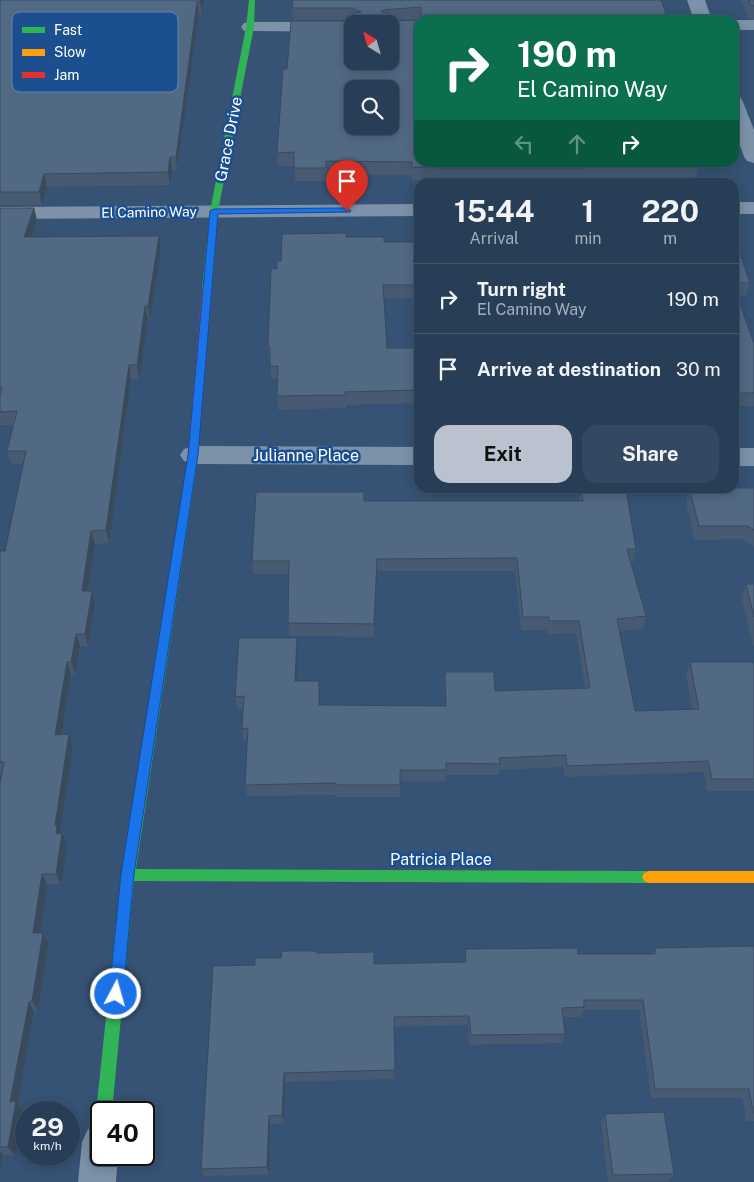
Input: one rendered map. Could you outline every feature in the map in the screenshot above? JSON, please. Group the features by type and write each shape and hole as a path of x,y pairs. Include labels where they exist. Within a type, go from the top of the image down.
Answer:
{"street":[{"name":"Grace Drive","path":"105,1101 128,874 193,455 214,211 250,27 252,0"},
{"path":"696,0 701,15"},
{"path":"739,25 754,25"},
{"path":"250,27 344,27"},
{"path":"739,116 754,157"},
{"path":"739,208 754,208"},
{"name":"El Camino Way","path":"0,213 414,210"},
{"name":"Julianne Place","path":"193,455 414,456"},
{"path":"739,457 754,457"},
{"name":"Patricia Place","path":"128,874 754,876"},
{"path":"97,1182 99,1166"}],"building":[{"path":"0,0 201,0 197,2 176,157 170,157 168,172 44,174 39,192 0,192"},
{"path":"293,0 661,0 666,15 421,15 421,7 383,10 381,12 388,13 388,15 354,15 354,13 361,12 352,8 292,8"},
{"path":"749,0 754,0 754,6 751,5"},
{"path":"414,20 414,167 583,168 446,168 412,167 412,162 326,161 326,168 294,168 294,152 277,153 283,69 287,69 291,21 344,21 344,70 399,70 399,21"},
{"path":"0,208 34,208 24,237 159,236 148,306 145,306 137,365 129,365 106,530 91,531 82,591 92,591 85,634 76,634 71,662 67,662 55,735 69,734 55,825 57,825 56,834 62,833 56,874 42,874 33,933 43,933 32,1001 29,1002 10,1102 15,1101 15,1107 8,1147 0,1147 0,783 4,762 0,762 0,551 5,551 26,451 7,451 17,411 0,412 2,388 0,388"},
{"path":"346,233 346,237 384,237 384,242 414,242 414,285 383,285 387,348 414,348 414,390 345,392 345,395 277,396 278,366 270,366 270,346 268,346 271,269 277,269 277,261 281,261 282,234"},
{"path":"739,251 750,283 739,283"},
{"path":"739,300 754,344 754,393 739,393"},
{"path":"739,488 754,488 754,530 747,526 699,526 690,493 739,493"},
{"path":"256,492 364,492 364,501 583,501 582,493 627,493 636,549 627,549 646,616 617,619 635,711 699,709 690,662 754,662 754,779 712,779 708,761 567,766 566,755 499,758 500,764 446,763 446,770 400,770 400,785 336,785 336,783 245,785 248,728 242,729 244,696 235,697 239,638 297,638 295,681 319,681 319,705 446,706 445,672 494,672 495,691 590,688 579,621 549,621 549,617 523,617 517,558 377,559 374,624 288,623 289,561 252,561"},
{"path":"746,584 754,584 754,617"},
{"path":"754,946 754,1112 749,1089 655,1089 643,1000 584,1000 584,1007 562,1008 565,1034 471,1035 469,1016 394,1017 395,1070 284,1073 282,1115 269,1116 267,1167 201,1169 213,966 255,965 255,958 281,958 282,951 317,951 317,953 374,952 374,964 466,962 465,949 577,948 578,954 655,954 655,948"},
{"path":"664,1112 674,1174 613,1175 605,1114"}],"traffic: fast":[{"path":"207,289 214,211 250,27 252,0"},
{"path":"105,1101 128,875 192,464"},
{"path":"128,875 649,877"}],"traffic: slow":[{"path":"649,877 754,877"}],"traffic: jam":[{"path":"192,464 207,289"}],"route":[{"path":"116,994 128,874 193,455 214,211 347,211"}]}
